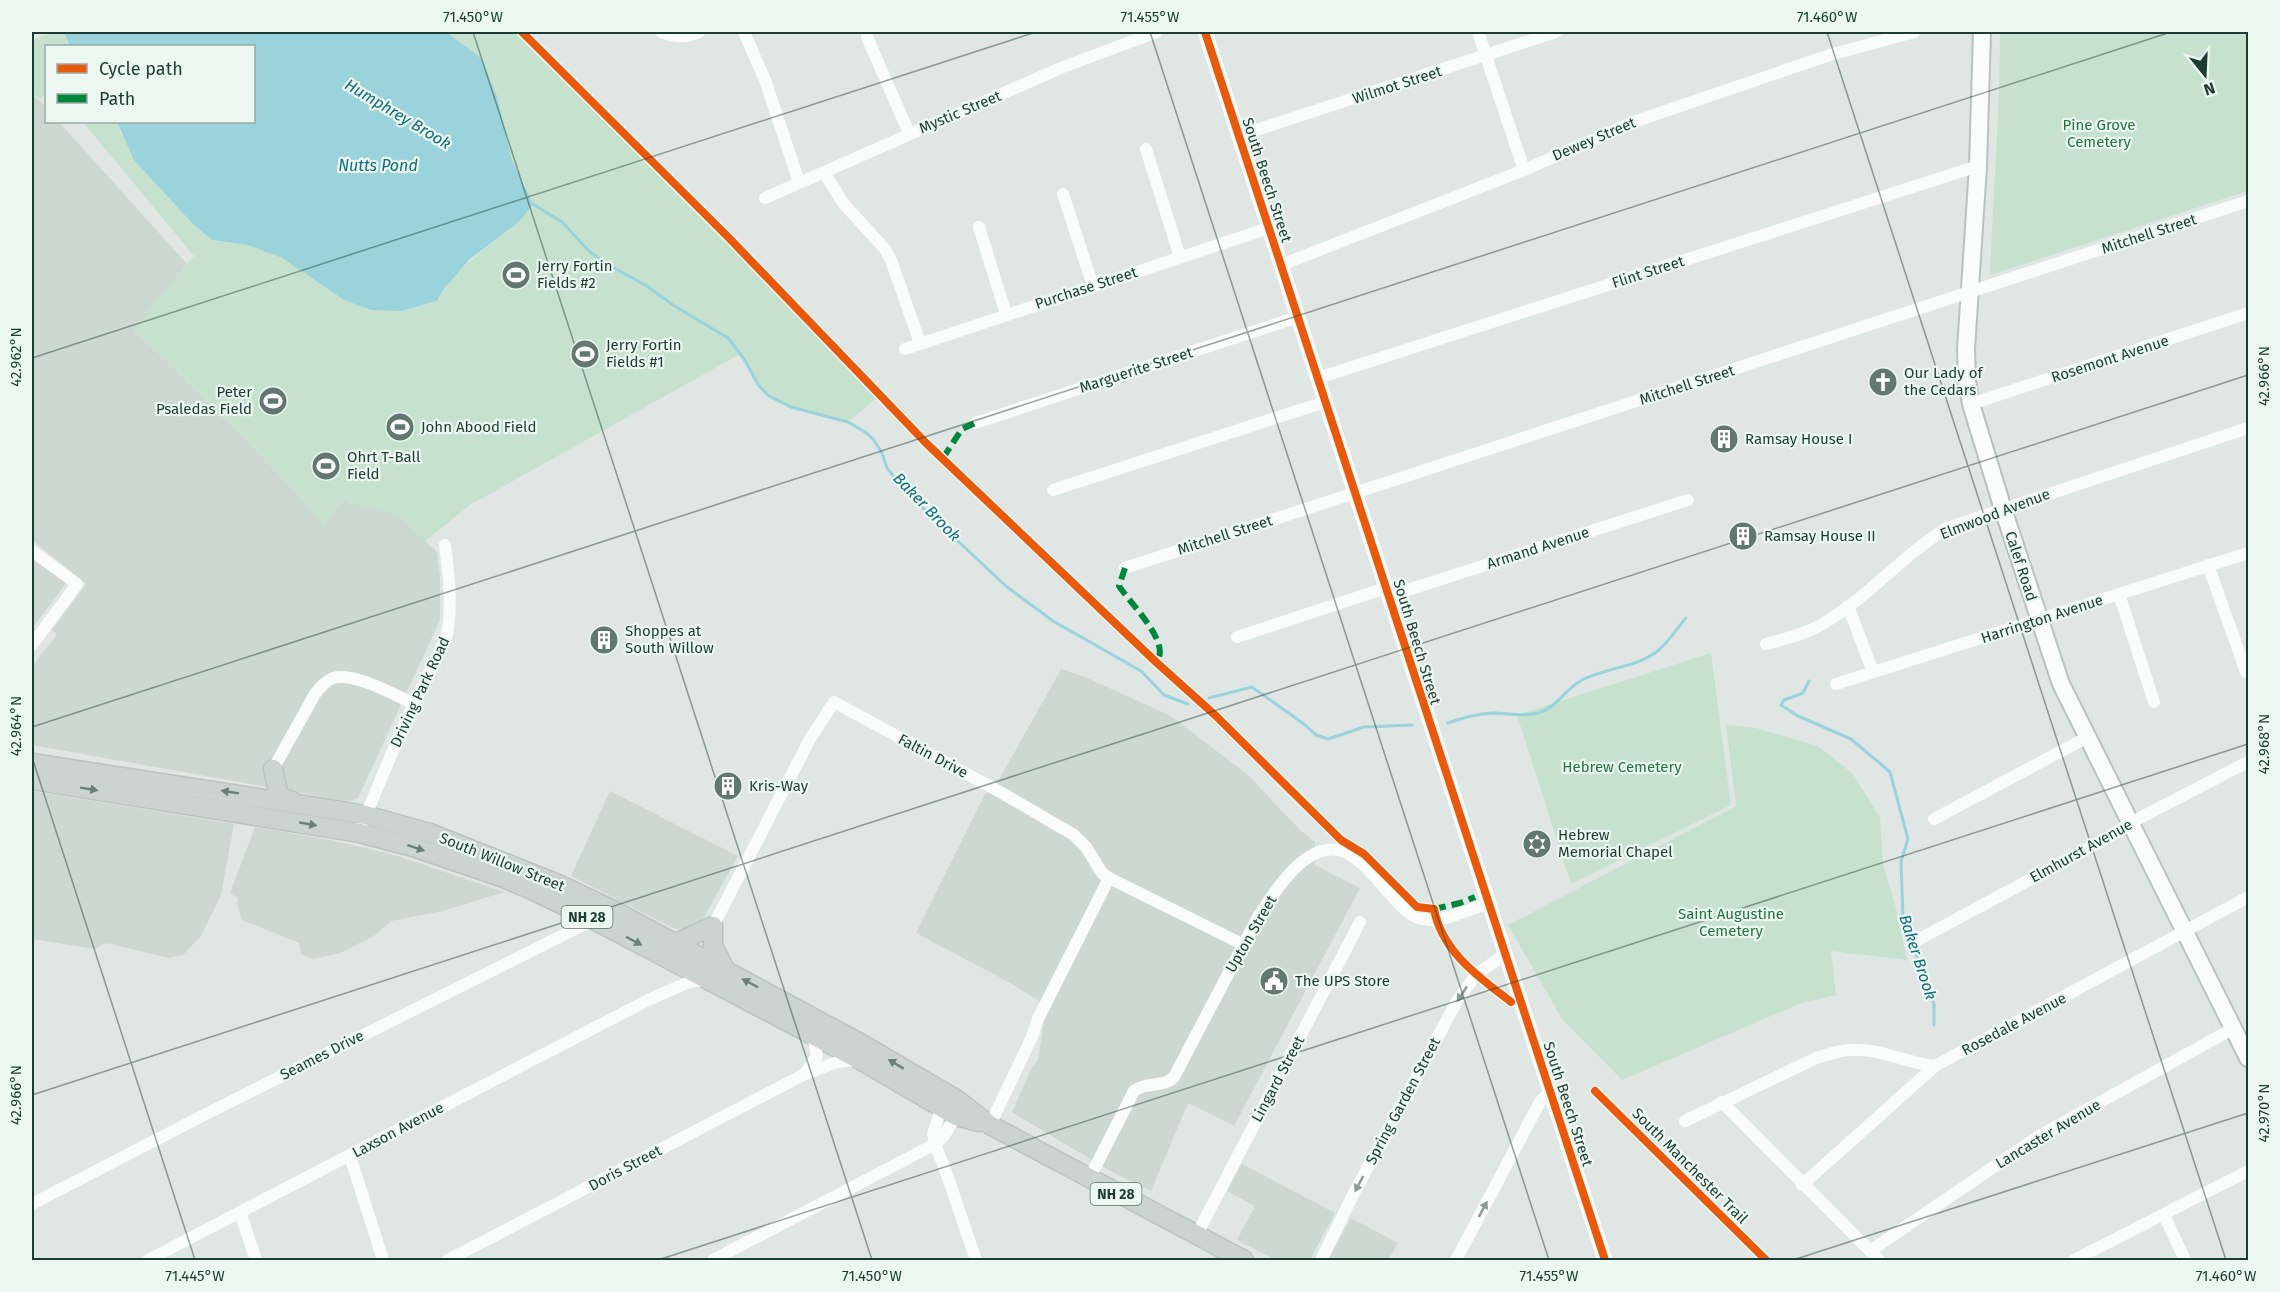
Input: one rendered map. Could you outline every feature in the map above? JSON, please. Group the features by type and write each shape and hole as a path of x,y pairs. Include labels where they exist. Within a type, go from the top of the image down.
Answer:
{"main road":[{"name":"Calef Road","path":"1982,32 1978,166 1966,366 1971,404 2061,684 2184,932 2239,1030 2248,1058"},
{"name":"South Willow Street","path":"32,761 365,815 430,833 508,863 613,910 675,943 708,980 990,1125 1244,1260"},
{"path":"258,797 273,769"},
{"path":"273,769 279,796 296,803"},
{"name":"South Willow Street","path":"32,780 360,833 413,847 504,878 692,963 726,971 862,1044 951,1105"},
{"path":"675,943 713,926 713,946 726,971"}],"street":[{"path":"661,32 683,37 699,32"},
{"path":"744,32 765,80 798,182"},
{"name":"Mystic Street","path":"765,198 1063,67 1157,32"},
{"name":"South Beech Street","path":"1205,32 1605,1260"},
{"path":"1478,32 1524,170"},
{"name":"Wilmot Street","path":"1238,135 1556,32"},
{"name":"Dewey Street","path":"1281,265 1524,170 1636,121 1830,55 1914,32"},
{"path":"867,37 909,134"},
{"path":"1146,149 1180,257"},
{"name":"Flint Street","path":"1318,378 1978,166"},
{"path":"824,172 843,203 885,249 920,343"},
{"path":"1063,194 1094,286"},
{"name":"Mitchell Street","path":"1125,568 2248,201"},
{"path":"979,227 1006,314"},
{"name":"Purchase Street","path":"905,349 1269,228"},
{"name":"Rosemont Avenue","path":"1971,404 2248,313"},
{"name":"Marguerite Street","path":"975,423 1298,317"},
{"path":"1053,490 1325,402"},
{"name":"Elmwood Avenue","path":"1766,644 1807,632 1830,620 1947,528 2248,428"},
{"name":"Armand Avenue","path":"1237,637 1688,500"},
{"name":"Driving Park Road","path":"360,833 365,815 399,736 443,647 448,628 448,574 445,545"},
{"path":"32,551 77,584 32,645"},
{"name":"Harrington Avenue","path":"1836,684 2248,553"},
{"path":"2208,566 2246,672"},
{"path":"2119,594 2154,702"},
{"path":"1848,606 1862,636 1873,672"},
{"path":"273,769 315,694 322,684 332,678 356,679 415,704"},
{"name":"Faltin Drive","path":"713,926 810,740 834,702 1002,793 1074,836 1086,848 1102,873 1109,878 1244,945"},
{"path":"1934,819 2086,738"},
{"name":"Elmhurst Avenue","path":"1914,942 2111,836 2130,823 2248,762"},
{"name":"Upton Street","path":"1089,1179 1134,1091 1147,1084 1166,1083 1174,1077 1258,917 1299,865 1320,851 1340,851 1354,858 1407,912 1420,919 1436,920 1488,904"},
{"path":"990,1125 1032,1037 1038,1019 1109,878"},
{"name":"Rosedale Avenue","path":"1802,1185 1935,1066 2248,897"},
{"name":"Seames Drive","path":"32,1204 225,1104 613,910"},
{"name":"Lingard Street","path":"1196,1236 1360,922"},
{"name":"Spring Garden Street","path":"1321,1260 1354,1192 1458,999 1476,975 1504,955"},
{"name":"Laxson Avenue","path":"648,1000 692,963"},
{"name":"Laxson Avenue","path":"148,1260 648,1000 689,982 708,980"},
{"name":"Lancaster Avenue","path":"1874,1256 2039,1136 2239,1030"},
{"path":"803,1075 817,1056 813,1035"},
{"path":"1685,1121 1816,1058 1837,1051 1849,1049 1867,1051 1915,1064 1935,1066"},
{"name":"Doris Street","path":"448,1260 803,1075 837,1062 860,1060"},
{"path":"1456,1260 1540,1102 1550,1091"},
{"path":"1722,1102 1874,1256"},
{"path":"951,1105 933,1134 934,1144 976,1260"},
{"path":"713,1260 934,1144 944,1136 951,1105"},
{"path":"350,1156 383,1260"},
{"path":"2074,1260 2248,1171"},
{"path":"240,1212 256,1260"},
{"path":"2164,1215 2185,1260"}],"shaded area":[{"path":"32,94 45,106 45,123 60,123 187,264 134,330 235,428 324,525 344,498 350,503 397,514 437,552 440,576 440,620 358,798 351,801 32,745 32,666 57,635 52,630 86,584 32,540"},
{"path":"32,556 67,582 32,629"},
{"path":"1061,669 1085,677 1171,716 1248,775 1301,831 1315,842 1315,865 1360,888 1234,1126 1188,1103 1151,1191 1112,1172 1012,1112 1031,1069 1038,1060 1044,1021 1039,1001 1014,985 916,933 984,796 999,780"},
{"path":"32,791 234,824 221,895 201,936 183,955 169,958 106,943 95,949 32,939"},
{"path":"610,791 738,856 700,924 693,928 675,929 571,876"},
{"path":"255,827 331,840 395,855 504,892 443,911 391,921 375,935 340,953 313,959 301,954 299,943 242,920 237,904 238,898 230,893"},
{"path":"1242,1164 1335,1213 1310,1260 1276,1260 1237,1240 1255,1206 1227,1191"},
{"path":"1351,1218 1398,1243 1388,1260 1328,1260"}],"green space":[{"path":"54,32 64,32 70,45 45,45 45,95 40,99 32,94 32,40"},
{"path":"446,32 522,32 729,238 880,395 848,422 813,413 788,405 767,394 756,382 740,354 470,505 425,541 397,514 350,503 344,498 324,525 235,428 133,329 194,256 84,123 117,123 121,133 172,199 194,225 212,240 248,245 282,258 344,300 371,310 401,311 437,301 464,267 519,222 525,185 512,160 497,96"},
{"name":"Pine Grove Cemetery","path":"2000,32 2248,32 2248,191 1990,275"},
{"name":"Hebrew Cemetery","path":"1711,653 1731,805 1571,884 1517,715"},
{"name":"Saint Augustine Cemetery","path":"1726,725 1756,728 1818,746 1853,774 1880,818 1883,864 1896,908 1907,960 1831,951 1836,995 1801,1003 1622,1080 1562,1019 1508,925 1736,806"}],"water":[{"name":"Nutts Pond","path":"64,32 446,32 481,58 497,96 512,160 533,204 519,222 470,259 444,289 437,301 401,311 371,310 344,300 282,258 248,245 212,240 194,225 134,160 117,123 255,123 255,45 70,45"}],"waterway":[{"name":"Baker Brook","path":"531,203 562,222 590,252 728,338 744,359 759,386 769,396 791,407 848,422 865,432 873,439 882,453 887,468 898,482 1007,587 1053,621 1141,671 1164,695 1188,704"},
{"name":"Baker Brook","path":"1448,723 1470,716 1499,713 1527,715 1545,710 1582,680 1638,662 1655,653 1686,618"},
{"name":"Baker Brook","path":"1809,681 1803,693 1784,700 1781,705 1798,716 1851,739 1890,772 1908,839 1901,861 1903,919 1934,1004 1934,1025"},
{"name":"Baker Brook","path":"1209,698 1252,687 1316,735 1328,739 1364,727 1412,725"}],"marked path":[{"path":"943,458 962,429 975,423"},
{"path":"1125,568 1119,586 1154,634 1160,654 1156,662"},
{"path":"1434,909 1475,897"}],"cycle path":[{"path":"522,32 729,238 926,443 1156,662 1216,716 1341,840 1364,854 1417,907 1434,909 1438,924 1453,951 1475,973 1511,1002"},
{"path":"1205,32 1605,1260"},
{"name":"South Manchester Trail","path":"1595,1091 1766,1260"}],"place":[{"name":"Jerry Fortin Fields #2","path":"516,275"},
{"name":"Jerry Fortin Fields #1","path":"585,354"},
{"name":"Our Lady of the Cedars","path":"1883,382"},
{"name":"Peter Psaledas Field","path":"273,401"},
{"name":"John Abood Field","path":"400,427"},
{"name":"Ramsay House I","path":"1724,439"},
{"name":"Ohrt T-Ball Field","path":"326,466"},
{"name":"Ramsay House II","path":"1743,536"},
{"name":"Shoppes at South Willow","path":"604,640"},
{"name":"Kris-Way","path":"728,786"},
{"name":"Hebrew Memorial Chapel","path":"1537,844"},
{"name":"The UPS Store","path":"1274,981"}],"water label":[{"name":"Humphrey Brook","path":"398,114"}]}
